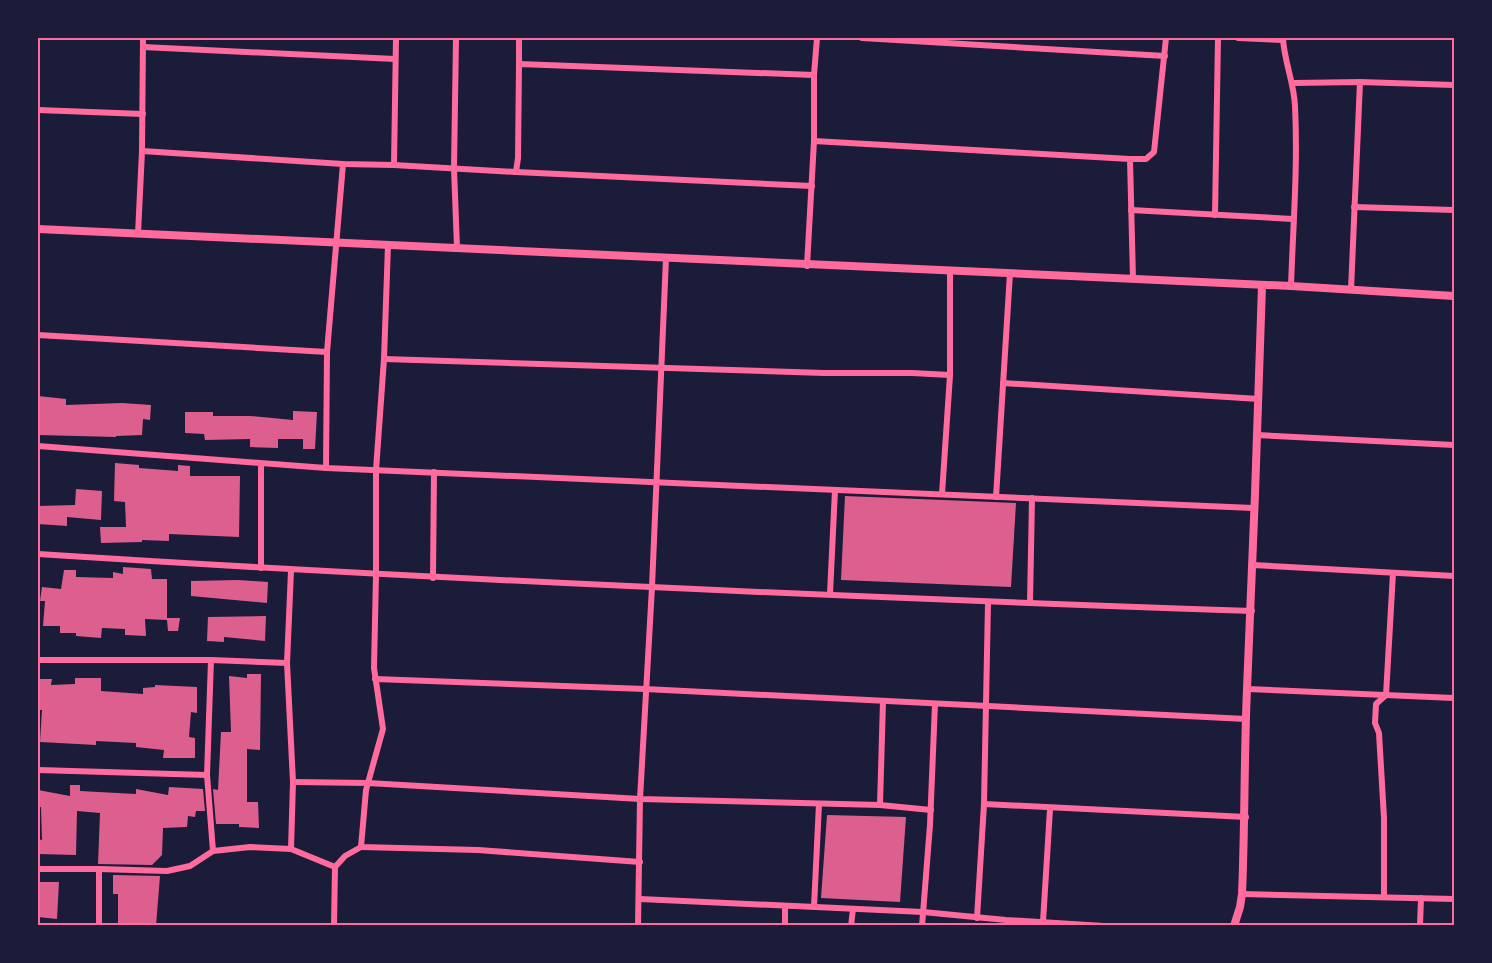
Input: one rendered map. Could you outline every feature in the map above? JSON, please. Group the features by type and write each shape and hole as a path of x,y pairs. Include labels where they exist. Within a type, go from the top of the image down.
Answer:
{"street":[{"path":"138,234 143,114 143,38"},
{"path":"393,165 396,38"},
{"path":"456,38 454,168 457,248"},
{"path":"516,172 519,38"},
{"path":"807,266 817,38"},
{"path":"862,38 1165,56"},
{"path":"814,141 1146,159 1154,152 1166,38"},
{"path":"1215,215 1218,38"},
{"path":"1238,38 1282,39 1293,83 1296,130 1291,286"},
{"path":"143,47 395,59"},
{"path":"519,64 814,75"},
{"path":"1293,83 1360,82 1455,85"},
{"path":"1351,290 1360,82"},
{"path":"38,110 143,114"},
{"path":"142,151 343,164 812,186"},
{"path":"1130,159 1133,279"},
{"path":"326,468 327,352 343,164"},
{"path":"1354,207 1455,210"},
{"path":"1131,210 1293,219"},
{"path":"38,229 807,266 1291,286 1455,296"},
{"path":"361,847 368,783 383,729 374,668 376,470 384,359 388,245"},
{"path":"638,926 640,799 657,483 666,258"},
{"path":"942,494 950,375 950,271"},
{"path":"996,497 1010,273"},
{"path":"1234,926 1242,894 1246,817 1246,719 1252,611 1253,507 1262,286"},
{"path":"38,335 327,352"},
{"path":"384,359 950,375"},
{"path":"1003,383 1259,399"},
{"path":"1257,435 1455,445"},
{"path":"38,446 326,468 1253,507"},
{"path":"261,464 261,568"},
{"path":"433,578 434,472"},
{"path":"830,594 835,490"},
{"path":"1030,603 1032,498"},
{"path":"38,554 433,578 830,594 988,603 1252,611"},
{"path":"1253,565 1455,576"},
{"path":"291,571 287,663 293,782 291,849"},
{"path":"1384,897 1384,818 1379,734 1375,723 1376,704 1386,695 1394,573"},
{"path":"977,918 984,804 988,603"},
{"path":"38,660 211,660 287,663"},
{"path":"211,660 207,775 213,851"},
{"path":"375,679 645,689 1246,719"},
{"path":"1247,689 1455,698"},
{"path":"880,805 883,701"},
{"path":"922,926 931,810 935,704"},
{"path":"38,770 207,775"},
{"path":"293,782 368,783 640,799 880,805 931,810"},
{"path":"814,907 819,804"},
{"path":"984,804 1246,817"},
{"path":"1043,922 1050,809"},
{"path":"38,869 179,870 190,866 213,851 250,847 291,849 334,867"},
{"path":"334,926 334,867 345,856 361,847 478,850 640,862"},
{"path":"99,868 99,926"},
{"path":"1242,894 1455,899"},
{"path":"640,898 923,912 977,918 1104,926"},
{"path":"1420,926 1421,898"},
{"path":"785,906 785,926"},
{"path":"851,926 852,909"}],"building":[{"path":"38,396 66,399 66,405 122,403 151,405 150,420 143,419 142,435 116,437 38,435"},
{"path":"293,411 317,412 315,449 303,449 303,439 278,439 278,448 250,447 250,439 205,440 204,434 185,433 185,412 213,412 213,416 250,416 293,420"},
{"path":"115,463 139,465 139,468 178,471 178,465 190,466 190,476 240,476 239,537 169,534 169,541 101,543 100,527 126,527 125,502 114,501"},
{"path":"76,489 102,491 101,520 67,517 67,526 38,524 38,506 75,505"},
{"path":"845,496 1016,503 1011,587 841,580"},
{"path":"123,567 151,569 152,579 167,579 167,618 180,618 178,631 168,631 167,620 145,619 146,636 125,635 125,629 102,628 101,638 76,636 76,633 60,633 60,626 43,626 45,601 40,601 42,587 61,589 64,570 76,570 76,577 113,578 113,572 123,574"},
{"path":"191,581 268,582 267,603 191,596"},
{"path":"266,616 265,641 224,637 224,642 207,641 208,617"},
{"path":"247,674 261,674 260,750 247,749 247,802 258,802 259,828 239,827 239,824 216,824 213,789 218,790 221,732 231,732 229,676 247,678"},
{"path":"75,678 101,678 101,691 143,694 143,688 155,687 155,685 197,687 197,713 191,712 189,737 195,738 195,758 163,758 164,750 136,747 136,743 96,741 96,745 40,742 42,710 39,710 39,679 52,679 51,685 75,684"},
{"path":"70,785 80,785 80,791 136,794 136,789 168,795 169,787 203,789 205,811 196,811 195,817 188,816 187,827 163,828 162,855 152,865 98,864 100,813 77,811 76,855 38,854 38,839 42,840 38,790 70,796"},
{"path":"827,815 906,817 900,902 821,898"},
{"path":"113,875 160,876 156,926 118,926 118,894 113,894"},
{"path":"38,882 59,882 57,919 38,917"}]}
